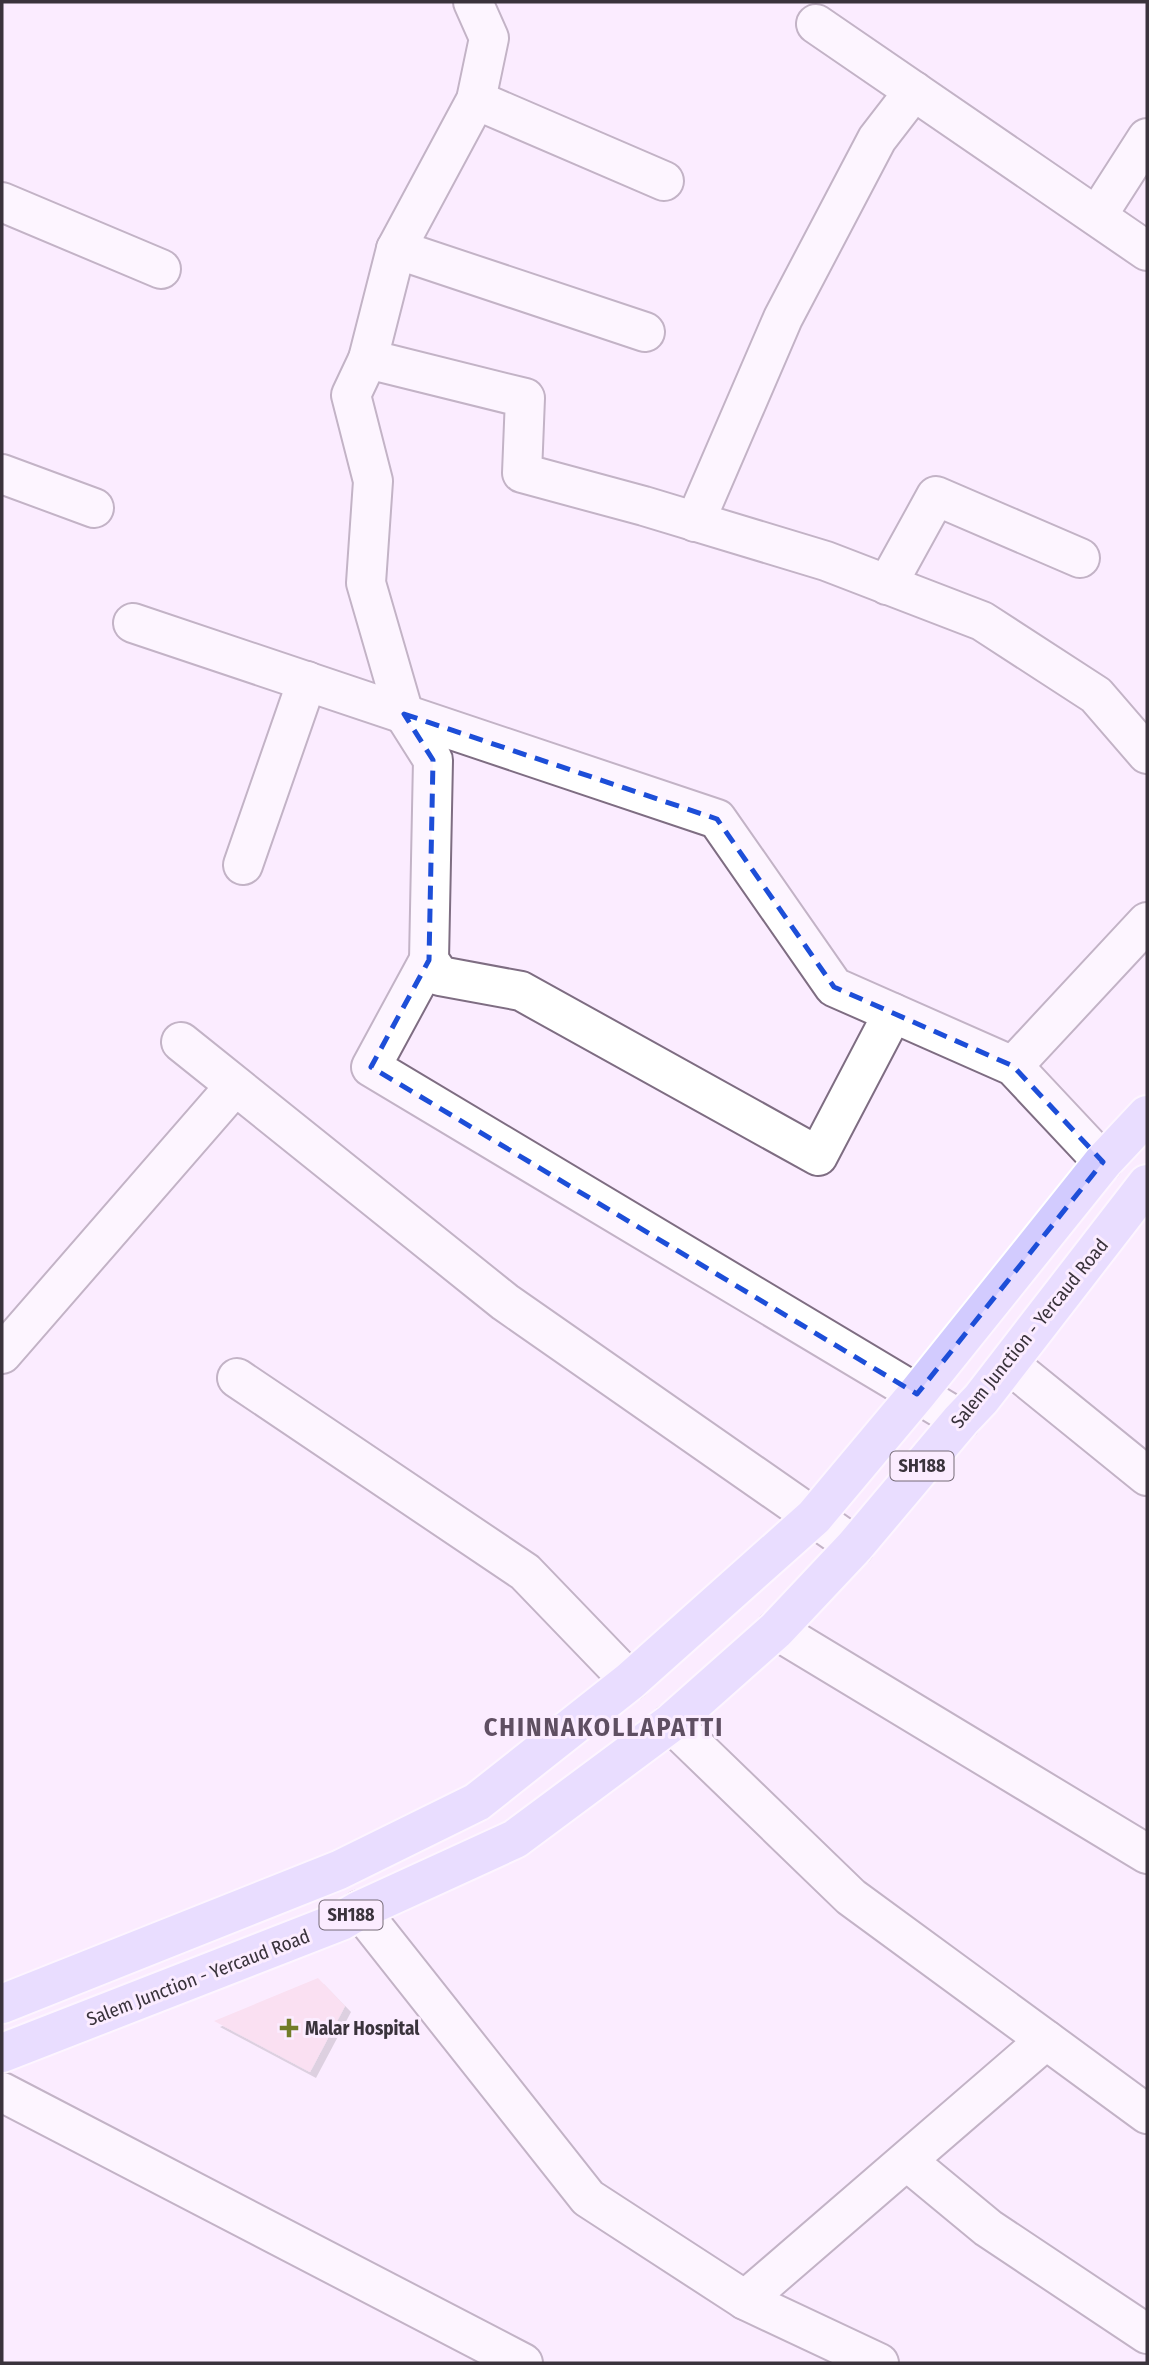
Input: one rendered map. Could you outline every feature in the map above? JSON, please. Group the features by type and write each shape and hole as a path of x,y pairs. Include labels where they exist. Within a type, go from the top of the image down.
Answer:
{"main road":[{"path":"2,2004 339,1870 477,1802 630,1681 814,1517 918,1394 1104,1163 1147,1115"},
{"name":"Salem Junction - Yercaud Road","path":"2,2053 341,1921 515,1839 671,1723 776,1630 855,1546 1009,1364 1147,1184"}],"street":[{"path":"473,2 489,38 476,100 396,250 369,359 351,395 373,481 366,583 404,714 433,760 429,960 371,1067 961,1420"},
{"path":"816,24 1147,251"},
{"path":"695,522 783,318 877,139 914,91"},
{"path":"476,100 664,181"},
{"path":"1097,216 1147,138"},
{"path":"2,202 161,269"},
{"path":"396,250 645,332"},
{"path":"369,359 525,398 522,474 826,561 982,621 1096,695 1147,754"},
{"path":"2,474 94,508"},
{"path":"887,584 936,496 1080,558"},
{"path":"133,623 717,819 834,986 1013,1066 1104,1163"},
{"path":"243,864 306,681"},
{"path":"1013,1066 1147,922"},
{"path":"429,960 440,976 521,991 818,1156 893,1013"},
{"path":"181,1042 505,1302 855,1546"},
{"path":"2,1354 235,1086"},
{"path":"1009,1364 1147,1476"},
{"path":"237,1378 525,1572 630,1681"},
{"path":"776,1630 1147,1854"},
{"path":"671,1723 851,1897 1147,2114"},
{"path":"360,1910 588,2198 745,2301 879,2363"},
{"path":"745,2301 1046,2040"},
{"path":"2,2092 523,2363"},
{"path":"907,2161 988,2228 1147,2334"}],"highlighted area":[{"path":"404,714 717,819 834,987 1013,1066 1103,1162 917,1394 371,1067 429,960 433,760"}],"building":[{"path":"318,1978 345,2006 310,2072 214,2021"}],"place":[{"name":"Malar Hospital","path":"289,2028"}],"district":[{"name":"CHINNAKOLLAPATTI","path":"604,1727"}]}
